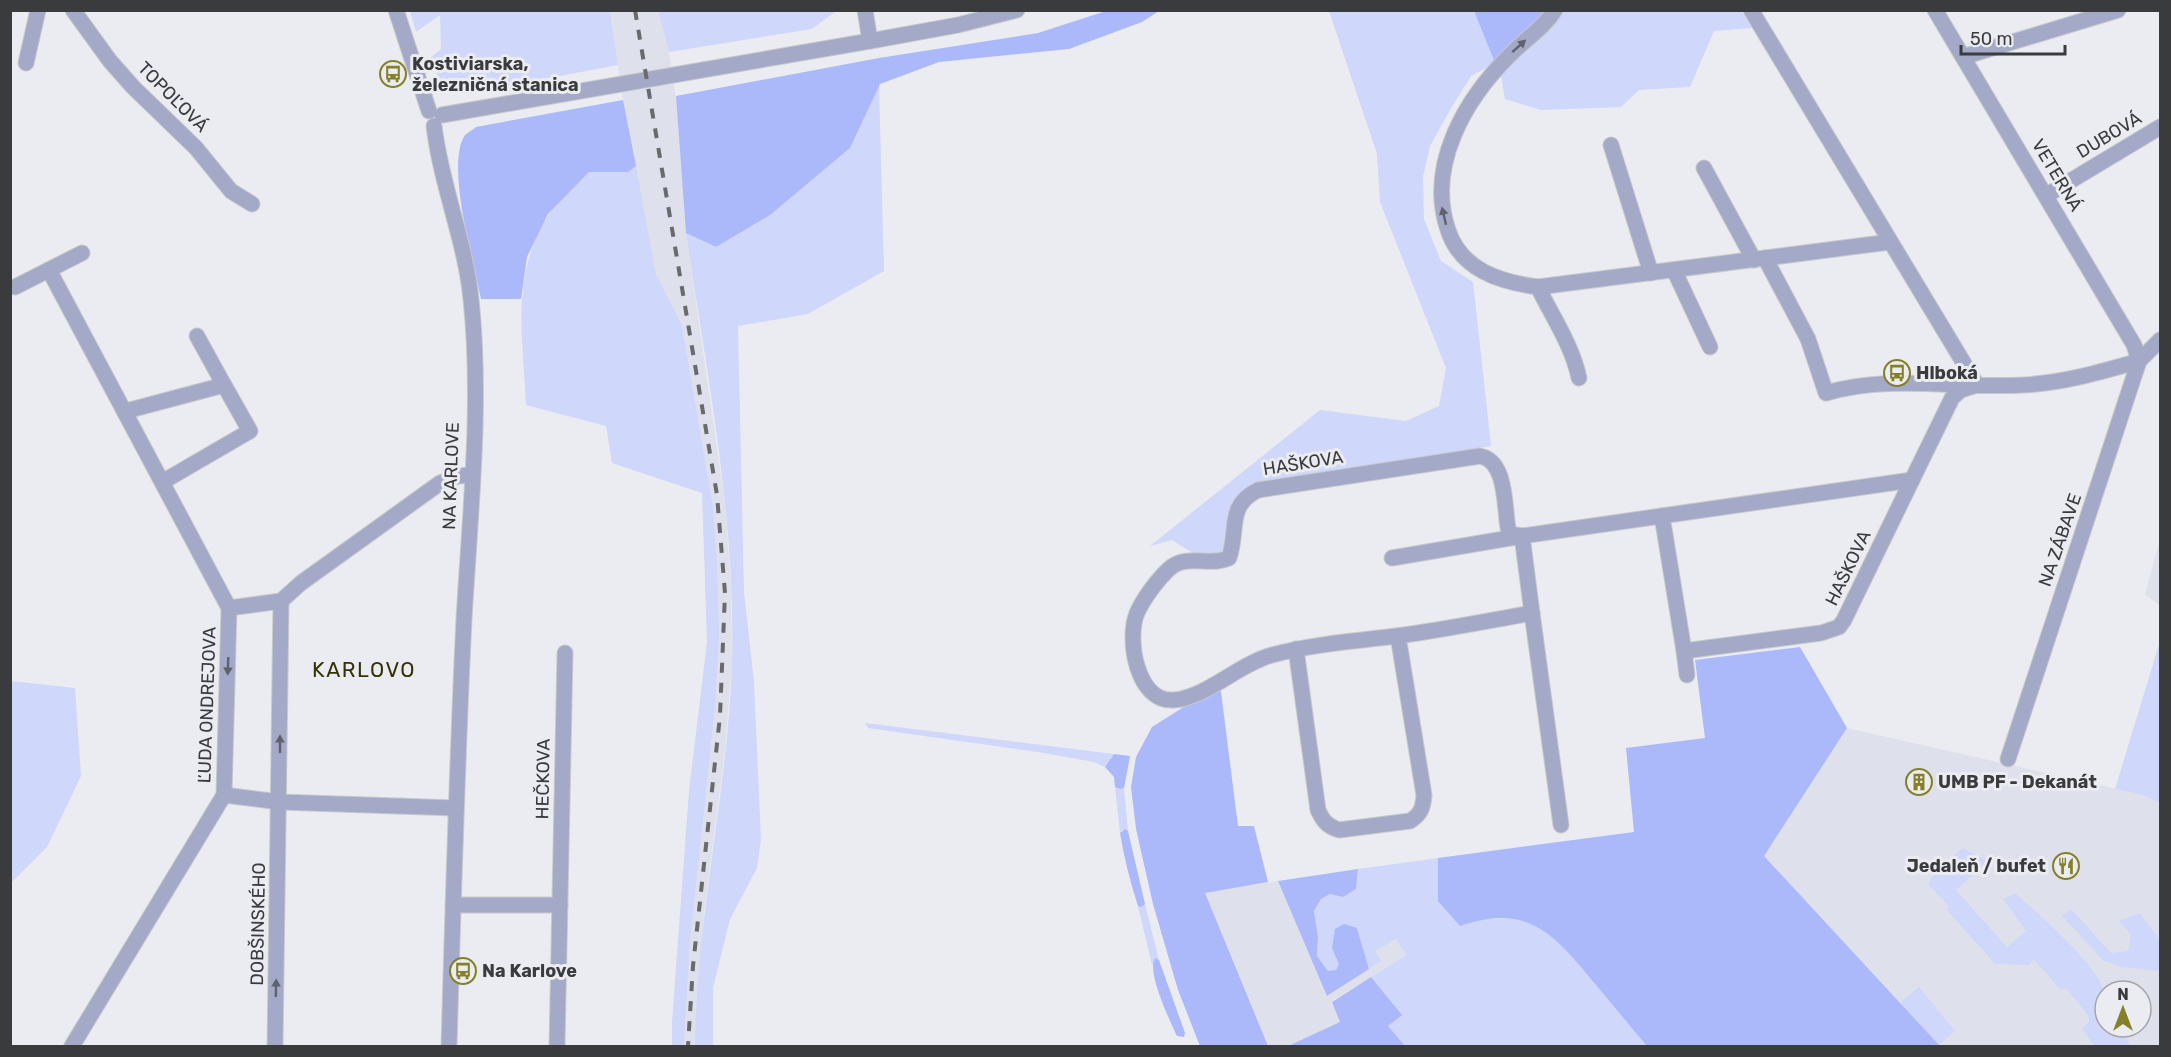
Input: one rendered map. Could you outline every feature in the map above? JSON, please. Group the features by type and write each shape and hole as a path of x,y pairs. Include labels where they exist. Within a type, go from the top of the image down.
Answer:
{"street":[{"path":"26,63 38,10"},
{"name":"TOPOĽOVÁ","path":"73,10 110,61 133,87 196,148 231,191 252,204"},
{"name":"NA KARLOVE","path":"396,10 435,117 437,153 467,267 471,300 474,376 472,475 455,808 449,1047"},
{"path":"865,10 870,41"},
{"path":"435,117 958,25 1017,10"},
{"path":"1555,10 1508,56 1482,89 1467,110 1447,150 1440,196 1443,214 1457,249 1473,266 1492,277 1538,288 1890,242"},
{"path":"1751,10 1977,385"},
{"name":"VETERNÁ","path":"1935,10 2047,195 2134,345 2139,361"},
{"path":"1963,57 2118,10"},
{"name":"DUBOVÁ","path":"2047,195 2160,127"},
{"path":"1611,145 1651,273"},
{"path":"1704,168 1808,339 1826,393 1869,383 1977,385 2053,383 2139,361"},
{"path":"15,287 82,253"},
{"name":"ĽUDA ONDREJOVA","path":"49,270 164,482 229,608 224,795 72,1047"},
{"path":"1674,270 1710,347"},
{"path":"1538,288 1569,344 1579,378"},
{"path":"164,482 250,431 197,336"},
{"name":"NA ZÁBAVE","path":"2007,759 2139,361 2160,340"},
{"path":"126,411 224,385"},
{"name":"HAŠKOVA","path":"1684,651 1821,633 1839,627 1849,611 1952,398 1961,390 1977,385"},
{"name":"HAŠKOVA","path":"1532,613 1398,636 1296,649 1244,666 1185,698 1164,700 1149,688 1132,655 1133,626 1137,612 1168,570 1177,562 1192,560 1220,562 1229,558 1239,504 1246,496 1258,490 1480,456 1488,458 1498,469 1510,534 1519,537 1532,613 1561,825"},
{"path":"229,608 281,601 301,583 440,483 458,476 472,475"},
{"path":"1392,558 1519,537 1912,480"},
{"path":"1662,516 1687,675"},
{"name":"DOBŠINSKÉHO","path":"275,1047 281,601"},
{"path":"1296,649 1318,810 1322,820 1339,830 1410,821 1419,815 1424,806 1424,795 1398,636"},
{"name":"HEČKOVA","path":"556,1047 565,653"},
{"path":"224,795 280,802 455,808"},
{"path":"453,905 560,905"}],"shaded area":[{"path":"658,10 836,11 812,29 669,52"},
{"path":"410,11 610,11 618,65 470,93 462,92 444,83 429,59 441,49 440,15 416,32"},
{"path":"610,11 658,11 669,52 678,112 686,233 725,503 731,585 732,663 725,750 704,913 695,1046 684,1046 690,943 715,709 713,506 682,325 656,274 626,120"},
{"path":"1106,11 1159,11 1142,22 1069,49 939,62 880,84 850,148 770,215 716,247 686,233 676,96 879,58 1038,33"},
{"path":"1329,11 1474,11 1495,63 1471,76 1430,146 1423,177 1424,219 1441,261 1473,282 1491,446 1250,485 1242,492 1233,507 1229,522 1227,550 1212,556 1198,555 1172,540 1150,546 1320,410 1406,421 1439,406 1446,368 1380,202 1377,154"},
{"path":"1474,11 1549,11 1495,63"},
{"path":"1562,11 1741,11 1752,28 1714,31 1690,87 1639,90 1621,107 1541,110 1505,99 1501,76"},
{"path":"879,84 884,271 808,314 738,326 744,592 754,682 761,839 757,868 730,919 713,988 713,1046 695,1046 706,902 725,758 732,662 732,608 725,500 686,233 716,247 770,214 850,148"},
{"path":"623,100 636,166 628,172 589,172 548,214 527,257 521,299 481,299 459,190 460,149 465,135 476,127"},
{"path":"636,166 656,274 682,325 713,506 717,565 719,633 715,709 690,943 684,1046 672,1046 672,1022 689,791 707,642 702,493 612,463 606,426 526,405 523,356 522,308 528,261 548,216 589,172 628,172"},
{"path":"2160,539 2160,606 2145,594"},
{"path":"2160,641 2160,803 2139,794 2115,789"},
{"path":"1800,647 1847,728 1764,856 1939,1045 1647,1046 1577,962 1549,935 1519,920 1502,918 1460,926 1438,901 1438,858 1634,832 1626,748 1705,738 1695,660"},
{"path":"11,681 75,688 81,776 47,847 11,883"},
{"path":"1220,684 1238,826 1254,826 1268,882 1205,893 1268,1046 1200,1046 1178,990 1153,904 1136,829 1131,787 1136,757 1152,727"},
{"path":"865,723 1114,754 1105,767 1094,762 1038,752 868,728"},
{"path":"1847,728 2139,794 2160,803 2160,1046 1937,1046 1938,1044 1764,856"},
{"path":"1114,754 1130,756 1124,788 1120,789 1115,787 1114,777 1105,767"},
{"path":"1115,787 1124,788 1128,831 1122,830 1120,833"},
{"path":"1125,829 1128,831 1145,904 1141,907 1138,906 1135,897 1123,851 1120,833"},
{"path":"1963,848 1988,861 1956,890 2007,947 2026,931 2003,899 2015,893 2080,955 2098,979 2093,979 2093,1039 2127,1039 2130,1046 2094,1046 2082,1028 2089,1022 2088,1015 2066,988 2061,990 2034,960 2029,965 1995,964 1946,909 1949,906 1928,884 1938,868"},
{"path":"1438,858 1438,901 1481,917 1525,920 1547,931 1563,944 1594,978 1647,1046 1405,1046 1388,1026 1401,1014 1371,977 1406,955 1396,939 1375,951 1381,961 1369,969 1357,928 1336,971 1328,971 1317,956 1318,937 1314,911 1321,899 1330,894 1343,897 1356,889 1358,869"},
{"path":"1358,869 1356,889 1343,897 1330,894 1321,899 1314,911 1318,937 1317,956 1328,971 1336,970 1339,964 1332,948 1335,929 1344,924 1357,928 1369,969 1327,996 1278,881"},
{"path":"1278,881 1328,996 1380,961 1375,951 1396,939 1406,955 1332,1001 1341,1022 1288,1046 1268,1046 1204,892"},
{"path":"1145,904 1159,960 1155,958 1152,965 1138,906"},
{"path":"2072,910 2111,953 2128,951 2131,935 2119,921 2140,913 2160,940 2160,971 2121,967 2103,960 2061,915"},
{"path":"1155,958 1159,960 1185,1033 1184,1037 1177,1036 1160,996 1154,974"},
{"path":"1371,977 1402,1015 1388,1026 1405,1046 1288,1046 1340,1022 1332,1002"},
{"path":"1919,987 1955,1031 1939,1045 1900,1003"}],"railway":[{"path":"635,10 717,495 725,593 720,716 693,966 688,1046"}],"place":[{"name":"Kostiviarska, železničná stanica","path":"393,74"},
{"name":"Hlboká","path":"1897,373"},
{"name":"UMB PF - Dekanát","path":"1919,782"},
{"name":"Jedaleň / bufet","path":"2066,866"},
{"name":"Na Karlove","path":"463,971"}],"district":[{"name":"KARLOVO","path":"364,670"}]}
